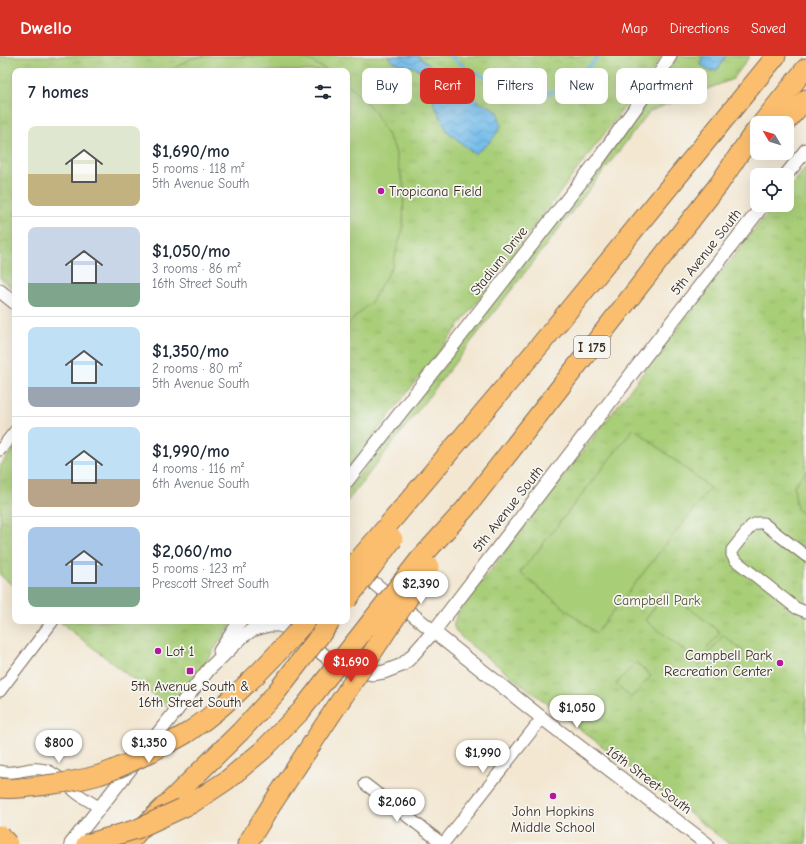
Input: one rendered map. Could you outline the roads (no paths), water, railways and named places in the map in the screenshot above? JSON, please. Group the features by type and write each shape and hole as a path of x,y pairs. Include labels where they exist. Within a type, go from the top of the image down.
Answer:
{"highway":[{"name":"I 175","path":"388,535 541,344 776,56"},
{"path":"768,116 806,68"},
{"path":"791,116 806,100"},
{"name":"I 175","path":"424,563 719,184 750,138"},
{"path":"719,184 750,155"},
{"path":"350,570 388,535"},
{"path":"350,595 388,535"},
{"path":"247,844 327,721 424,563"},
{"path":"86,844 137,829 191,804 227,780 263,750 302,711 424,563"},
{"path":"0,788 31,787 67,782 98,775 123,766 186,734 221,707 253,679 303,624"},
{"path":"128,844 138,832 240,732 275,694 330,624"},
{"path":"0,835 8,844"},
{"path":"0,842 8,844"}],"street":[{"name":"Stadium Drive","path":"350,477 598,160 657,78 670,56"},
{"path":"792,168 806,150"},
{"name":"5th Avenue South","path":"71,844 208,669 243,636 252,630 268,625 279,625 291,630 333,662 344,668 372,674 384,672 402,665 410,658 434,631 757,212"},
{"path":"0,291 12,301"},
{"path":"0,450 12,435"},
{"path":"806,556 763,523 757,523 751,526 732,550 732,555 735,560 796,608 806,612"},
{"name":"16th Street South","path":"350,562 542,718 707,844"},
{"path":"0,690 51,624"},
{"path":"208,669 238,624"},
{"path":"365,784 443,844 542,718"},
{"path":"0,770 3,772 15,772 36,768 47,770 78,794 99,807"}],"water":[{"path":"388,56 418,56 434,68 420,68 420,71 414,67 398,64 391,60"},
{"path":"703,56 726,56 718,69 711,71 701,65"},
{"path":"475,99 498,112 501,126 496,135 474,154 447,131 434,104 475,104"}],"waterway":[{"path":"450,56 472,72 528,91 546,95 579,76 599,56"}],"place":[{"name":"Tropicana Field","path":"381,191"},
{"name":"Lot 1","path":"158,651"},
{"name":"Campbell Park Recreation Center","path":"780,663"},
{"name":"5th Avenue South & 16th Street South","path":"190,671"},
{"name":"John Hopkins Middle School","path":"553,796"}],"park label":[{"name":"Campbell Park","path":"657,600"}]}
